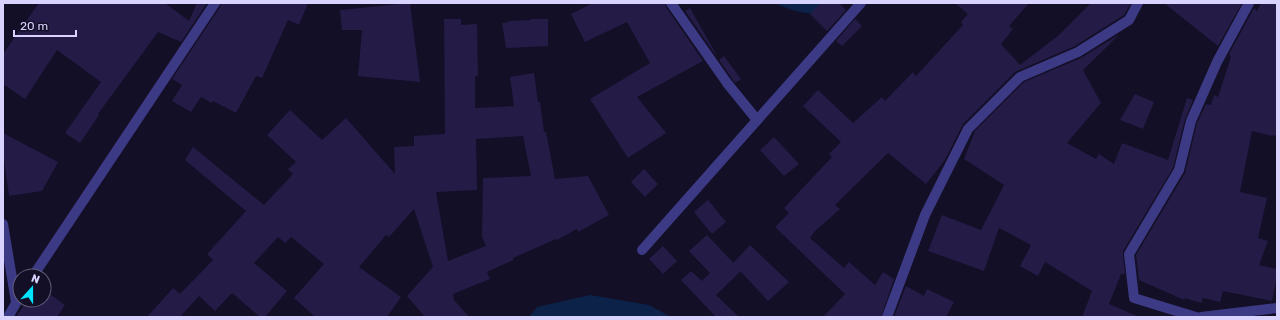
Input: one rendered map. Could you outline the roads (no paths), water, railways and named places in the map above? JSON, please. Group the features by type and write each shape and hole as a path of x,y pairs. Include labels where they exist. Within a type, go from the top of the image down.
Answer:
{"street":[{"path":"38,268 215,3"},
{"path":"671,3 727,83 757,120"},
{"path":"642,250 860,3"},
{"path":"887,317 925,214 968,129 1020,77 1078,52 1130,20 1138,3"},
{"path":"1196,317 1134,298 1129,254 1179,170 1191,121 1217,62 1249,3"},
{"path":"3,226 12,270"},
{"path":"8,317 13,308"},
{"path":"1201,317 1277,308"}],"water":[{"path":"776,3 838,3 818,13 808,13 796,11"},
{"path":"590,295 649,305 671,317 529,317 537,307"}]}
